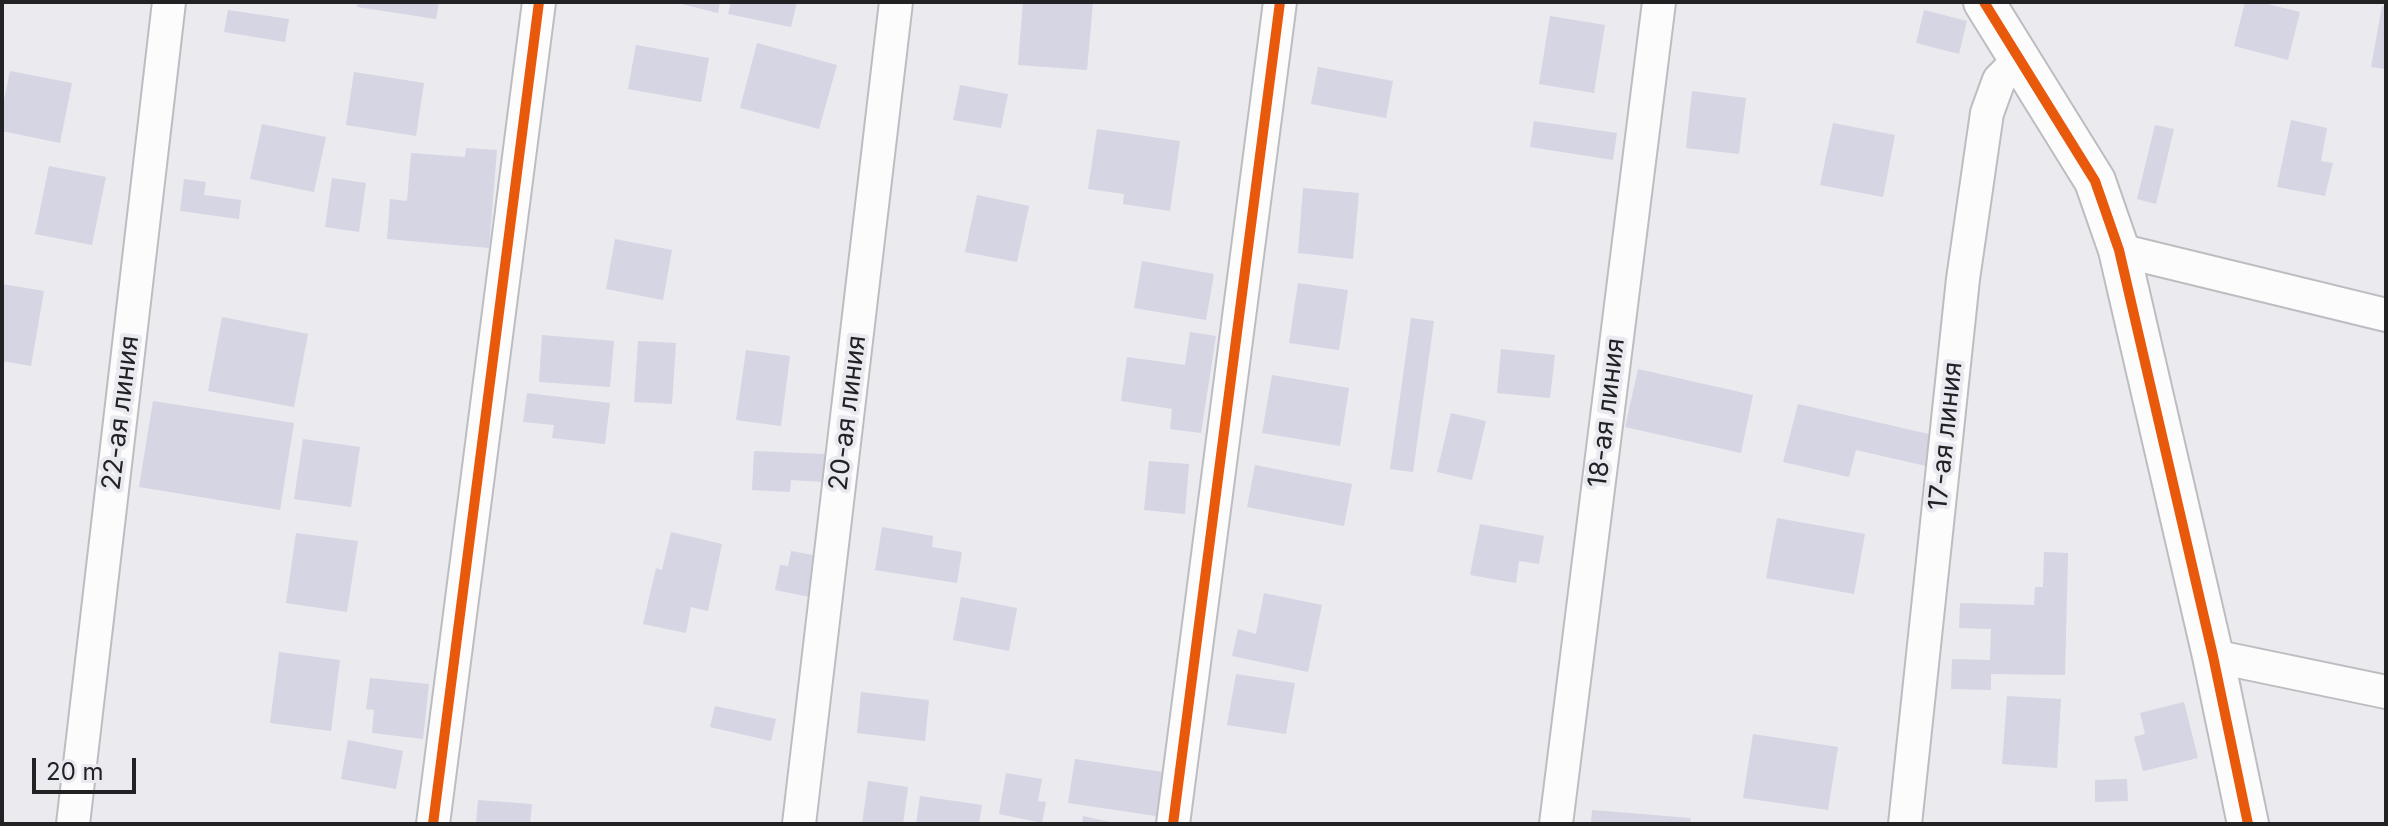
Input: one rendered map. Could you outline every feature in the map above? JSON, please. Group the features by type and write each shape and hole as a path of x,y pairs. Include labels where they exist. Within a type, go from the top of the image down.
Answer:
{"street":[{"name":"22-ая линия","path":"73,824 169,2"},
{"path":"433,824 539,2"},
{"name":"20-ая линия","path":"799,824 896,2"},
{"path":"1173,824 1280,2"},
{"name":"18-ая линия","path":"1556,824 1659,2"},
{"path":"1984,2 2095,181 2119,250 2213,656 2248,824"},
{"name":"17-ая линия","path":"1905,824 1963,279 1987,113 1999,80 2020,59"},
{"path":"2119,250 2386,315"},
{"path":"2213,656 2386,692"}],"building":[{"path":"358,2 439,2 436,19 357,7"},
{"path":"674,2 720,2 718,13"},
{"path":"731,2 797,2 791,27 728,14"},
{"path":"1023,2 1093,3 1087,70 1018,65"},
{"path":"2245,2 2259,2 2300,12 2288,60 2234,46"},
{"path":"2382,6 2386,6 2386,69 2371,67"},
{"path":"228,10 289,19 285,42 224,32"},
{"path":"1924,10 1967,21 1959,54 1916,43"},
{"path":"1550,16 1605,25 1594,93 1539,84"},
{"path":"757,43 837,65 819,129 740,108"},
{"path":"636,45 709,58 701,102 628,89"},
{"path":"1318,67 1393,81 1386,118 1311,104"},
{"path":"10,71 72,83 60,143 2,131 2,110"},
{"path":"354,72 424,83 416,136 346,125"},
{"path":"960,85 1008,94 1001,128 953,120"},
{"path":"1692,91 1746,98 1739,154 1686,148"},
{"path":"2291,120 2327,128 2321,161 2333,163 2325,196 2277,187"},
{"path":"1534,121 1617,133 1613,160 1530,147"},
{"path":"1833,123 1895,135 1883,197 1820,185"},
{"path":"262,124 326,137 314,192 250,179"},
{"path":"2155,125 2174,129 2156,204 2137,199"},
{"path":"1097,129 1180,141 1170,211 1123,204 1124,194 1088,189"},
{"path":"466,148 497,150 489,248 387,239 390,199 407,201 411,153 465,157"},
{"path":"49,166 106,177 92,245 35,234"},
{"path":"332,178 366,183 359,232 325,227"},
{"path":"184,179 206,182 204,195 241,200 239,219 180,211"},
{"path":"1303,188 1359,193 1353,259 1298,253"},
{"path":"977,195 1029,206 1017,262 965,252"},
{"path":"615,239 672,250 663,300 606,289"},
{"path":"1142,261 1214,274 1206,320 1134,308"},
{"path":"1298,283 1348,290 1339,350 1289,343"},
{"path":"2,284 44,291 31,366 2,361"},
{"path":"222,317 308,334 294,407 208,391"},
{"path":"1411,318 1434,321 1413,472 1390,469"},
{"path":"1190,332 1216,336 1201,433 1170,429 1172,409 1121,401 1127,357 1185,365"},
{"path":"542,335 614,341 610,387 539,382"},
{"path":"638,341 676,343 672,404 634,402"},
{"path":"1501,349 1555,355 1550,398 1497,393"},
{"path":"746,350 790,356 781,426 736,420"},
{"path":"1638,369 1753,395 1741,453 1625,427"},
{"path":"1272,375 1349,388 1340,446 1262,433"},
{"path":"527,393 610,403 605,444 552,438 554,425 523,422"},
{"path":"153,401 294,423 280,510 139,487"},
{"path":"1798,404 1933,435 1926,466 1856,450 1849,477 1783,462"},
{"path":"1451,413 1486,421 1472,480 1437,472"},
{"path":"303,439 360,447 351,507 294,499"},
{"path":"754,451 825,454 823,482 791,480 790,492 752,490"},
{"path":"1149,461 1189,464 1185,514 1144,510"},
{"path":"1255,465 1352,484 1344,526 1247,507"},
{"path":"1777,518 1865,534 1854,594 1766,578"},
{"path":"1480,524 1544,536 1539,564 1519,561 1516,583 1470,575"},
{"path":"882,527 933,536 932,547 962,552 957,583 875,570"},
{"path":"671,532 722,544 708,611 691,607 686,633 643,624 656,568 662,570"},
{"path":"296,533 358,541 347,612 286,603"},
{"path":"791,551 818,556 810,597 775,590 780,565 788,566"},
{"path":"2044,552 2068,553 2065,675 1991,674 1991,690 1951,689 1952,659 1990,660 1991,629 1959,628 1960,603 2034,605 2035,587 2043,587"},
{"path":"1264,593 1322,605 1308,672 1232,656 1238,629 1256,634"},
{"path":"961,597 1017,608 1009,651 953,640"},
{"path":"279,652 340,660 331,731 270,723"},
{"path":"1236,674 1295,683 1286,734 1227,725"},
{"path":"370,678 429,684 423,739 372,733 374,710 366,709"},
{"path":"861,692 929,700 925,741 857,733"},
{"path":"2007,696 2061,699 2057,768 2002,764"},
{"path":"2184,702 2198,758 2143,771 2134,737 2145,734 2140,713"},
{"path":"715,706 776,719 771,741 710,727"},
{"path":"1753,734 1838,747 1828,810 1743,798"},
{"path":"348,740 403,751 396,789 341,779"},
{"path":"1075,759 1163,772 1156,816 1068,803"},
{"path":"1006,773 1042,779 1038,801 1046,802 1042,823 999,814"},
{"path":"2127,779 2128,801 2095,802 2095,780"},
{"path":"868,781 908,787 903,824 862,824"},
{"path":"920,796 982,805 979,824 916,824"},
{"path":"478,800 532,804 530,824 476,824"},
{"path":"1592,810 1691,818 1690,824 1591,824"},
{"path":"1083,816 1115,823 1115,824 1082,824"}],"cycle path":[{"path":"433,824 539,2"},
{"path":"1173,824 1280,2"},
{"path":"1984,2 2095,181 2119,250 2213,656 2248,824"}]}
